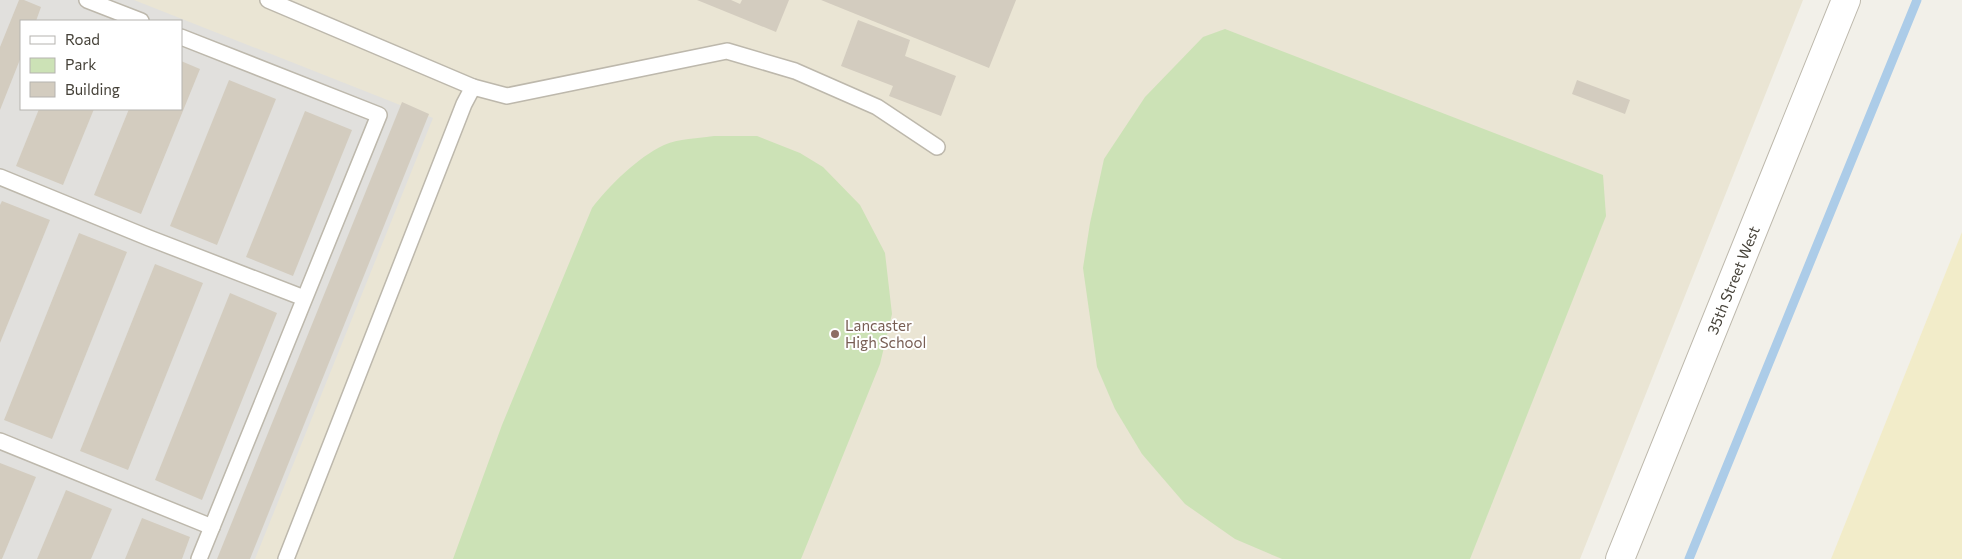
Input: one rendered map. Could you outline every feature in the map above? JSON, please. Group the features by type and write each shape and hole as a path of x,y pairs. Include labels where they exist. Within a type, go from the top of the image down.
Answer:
{"street":[{"name":"35th Street West","path":"1620,559 1846,0"}],"lane":[{"path":"87,0 138,20"},
{"path":"268,0 473,87 507,96 727,51 795,71 877,107 937,147"},
{"path":"182,37 379,115 199,559"},
{"path":"286,559 464,104 473,87"},
{"path":"0,177 149,238 304,298"},
{"path":"0,441 212,527"}],"shaded area":[{"name":"Lancaster High School","path":"0,0 1803,0 1580,559 0,559"},
{"path":"0,0 134,0 433,118 255,559 0,559"}],"green space":[{"path":"1225,29 1603,175 1606,216 1470,559 1282,559 1235,539 1185,504 1142,454 1115,409 1097,367 1083,268 1090,223 1104,159 1145,97 1203,37"},
{"path":"714,136 757,136 800,153 823,167 860,205 885,253 892,314 880,364 801,559 453,559 502,425 592,208 625,173 654,150 675,141"}],"sand":[{"path":"1962,232 1962,559 1831,559"}],"building":[{"path":"19,0 24,0 41,7 36,20 20,20 20,60 0,110 0,47"},
{"path":"697,0 731,0 740,4 742,0 789,0 776,32"},
{"path":"821,0 1016,0 989,68"},
{"path":"858,20 910,40 905,56 956,76 941,116 889,96 893,86 841,66"},
{"path":"182,61 200,69 141,214 94,195 129,110 182,110"},
{"path":"229,80 276,99 217,245 170,226"},
{"path":"1577,80 1630,100 1625,114 1572,94"},
{"path":"402,102 429,114 250,559 217,559"},
{"path":"39,110 94,110 63,185 16,166"},
{"path":"305,111 352,130 293,276 246,257"},
{"path":"2,201 50,220 0,343 0,205"},
{"path":"79,233 127,252 52,439 4,420"},
{"path":"155,264 203,283 128,470 80,451"},
{"path":"230,293 277,313 202,500 155,480"},
{"path":"0,463 36,477 2,559 0,559"},
{"path":"66,490 112,509 91,559 37,559"},
{"path":"142,518 190,537 182,559 125,559"}],"waterway":[{"path":"1689,559 1917,0"}],"place":[{"name":"Lancaster High School","path":"835,334"}]}
